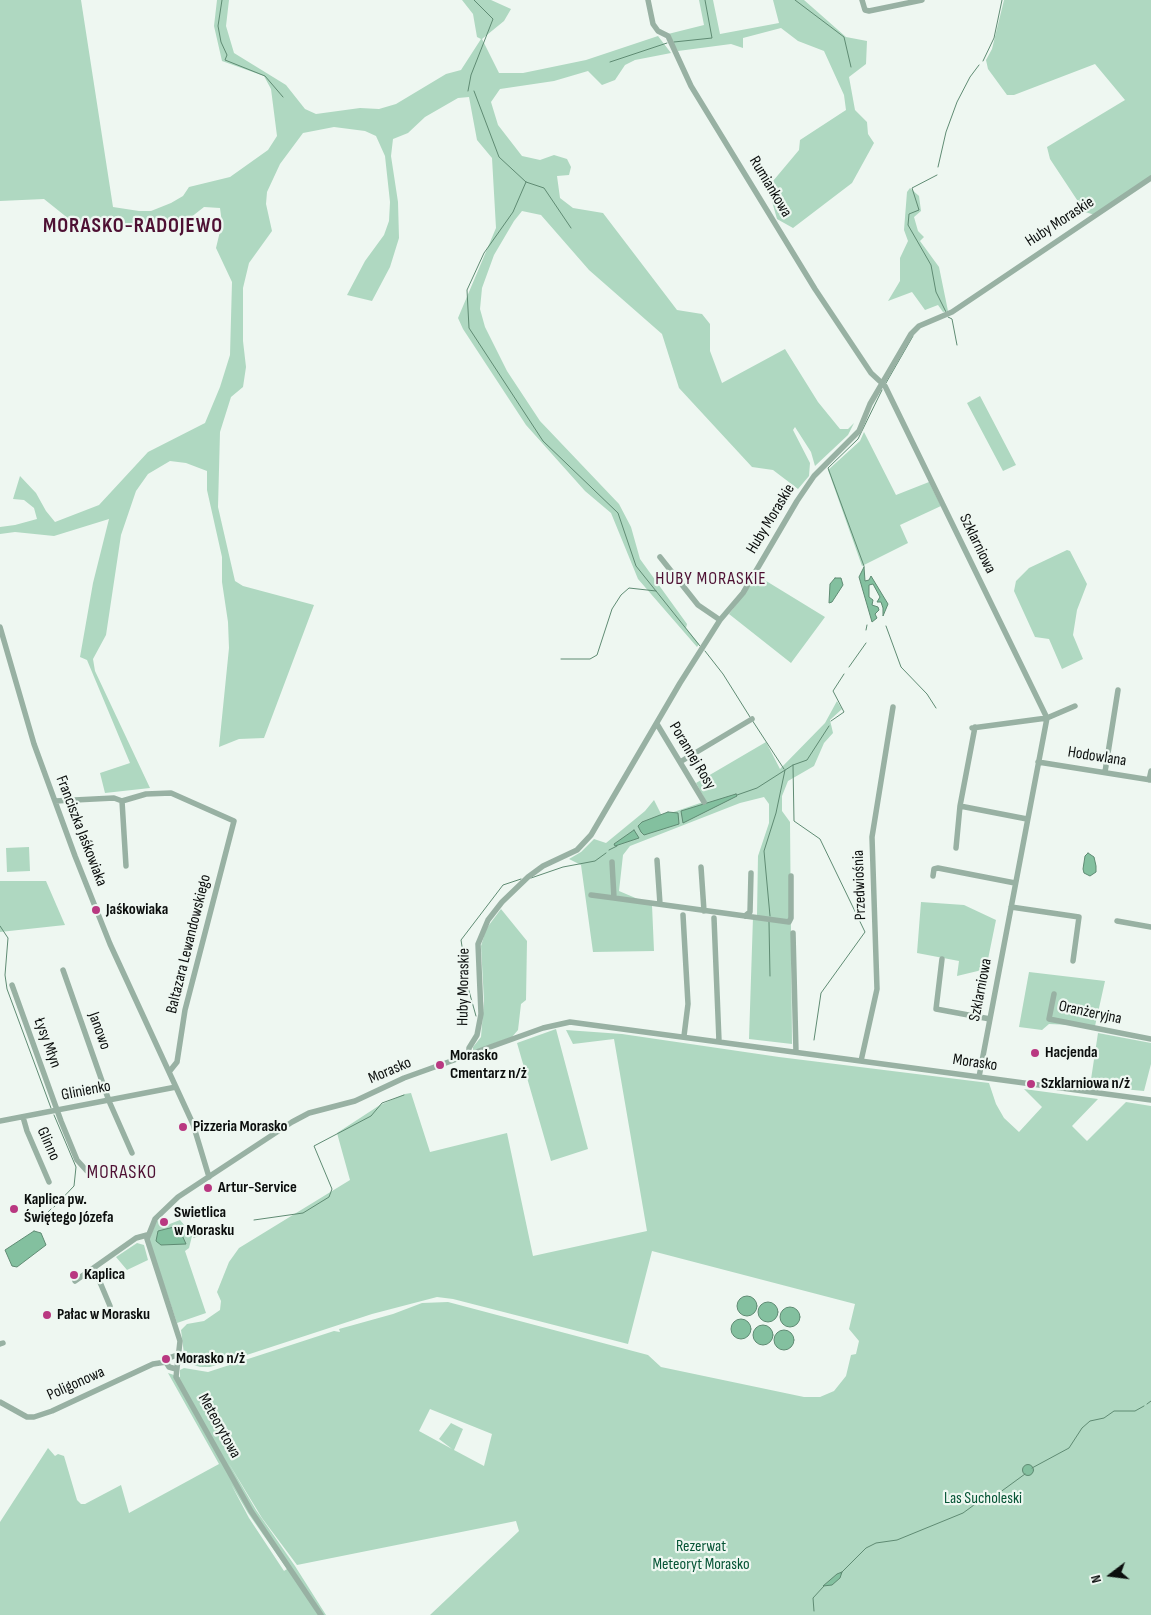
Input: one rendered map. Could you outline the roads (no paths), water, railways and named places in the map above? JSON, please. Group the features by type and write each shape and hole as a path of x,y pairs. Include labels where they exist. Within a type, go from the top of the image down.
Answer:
{"street":[{"name":"Rumiankowa","path":"648,0 654,24 658,31 668,36 705,109 729,145 815,289 871,373 881,383"},
{"path":"862,0 865,10 869,11 922,0"},
{"name":"Huby Moraskie","path":"470,1055 469,1048 477,1035 481,1014 478,944 488,920 502,902 534,871 584,844 720,620 743,593 814,476 859,431 881,383 911,334 919,326 952,312 1151,178"},
{"name":"Szklarniowa","path":"881,383 885,386 1047,718 979,1077"},
{"path":"660,557 698,605 720,620"},
{"name":"Franciszka Jaśkowiaka","path":"0,627 28,725 103,929 197,1134 209,1177"},
{"path":"1105,772 1118,690"},
{"path":"956,848 960,806 973,727 1047,718 1075,706"},
{"name":"Przedwiośnia","path":"861,1061 877,989 872,837 893,707"},
{"path":"680,762 752,719"},
{"name":"Porannej Rosy","path":"657,724 704,802"},
{"name":"Hodowlana","path":"1038,762 1150,780"},
{"path":"1150,780 1151,771"},
{"name":"Baltazara Lewandowskiego","path":"122,801 146,794 171,793 234,821 185,1010 177,1062 169,1072"},
{"path":"55,801 114,798 122,801 126,866"},
{"path":"960,806 1027,819"},
{"path":"657,860 660,904"},
{"path":"612,862 614,898"},
{"path":"701,867 704,911"},
{"path":"933,876 934,869 938,868 1015,883"},
{"path":"745,916 750,912 751,874"},
{"path":"591,895 704,911 790,920 791,876"},
{"path":"1011,907 1079,917 1072,961"},
{"path":"683,915 688,1004 684,1036"},
{"path":"714,918 719,1041"},
{"path":"1117,921 1151,927"},
{"path":"793,933 796,1052"},
{"path":"942,958 936,1009 990,1019"},
{"name":"Janowo","path":"63,970 109,1101 132,1153"},
{"name":"Łysy Młyn","path":"12,985 77,1160 87,1171"},
{"name":"Oranżeryjna","path":"1054,994 1049,1019 1151,1039"},
{"name":"Morasko","path":"147,1234 162,1210 209,1177 309,1113 355,1101 404,1078 563,1022 588,1023 1151,1100"},
{"name":"Glinienko","path":"0,1121 176,1087"},
{"name":"Glinno","path":"23,1117 49,1182"},
{"path":"75,1281 136,1238 147,1234 150,1253 180,1339 180,1354 176,1369 166,1362"},
{"path":"94,1268 110,1306"},
{"name":"Poligonowa","path":"0,1402 27,1417 34,1417 52,1411 153,1364 166,1362 166,1359 180,1354"},
{"name":"Meteorytowa","path":"176,1369 178,1380 241,1493 321,1615"}],"waterway":[{"path":"222,0 218,26 221,42 227,55 225,60 265,76 283,97"},
{"path":"468,91 471,75 493,19 474,0"},
{"path":"674,42 712,38 705,0"},
{"path":"795,0 844,37 851,67"},
{"path":"983,61 994,38 1002,0"},
{"path":"610,62 667,43"},
{"path":"938,167 946,132 957,102 970,77 979,65"},
{"path":"474,91 499,157 526,182 544,188 571,228"},
{"path":"937,175 912,188 919,210 909,214 908,225 931,265 936,292 946,312"},
{"path":"526,182 513,212 484,253 467,290 469,328 543,441 618,513 636,566 700,646"},
{"path":"948,317 952,319 957,345"},
{"path":"886,383 913,336"},
{"path":"864,566 828,468 858,439 882,390"},
{"path":"561,659 590,659 597,655 612,609 621,595 629,588 656,591"},
{"path":"866,630 867,625"},
{"path":"886,626 901,667 927,694 936,708"},
{"path":"849,667 866,643"},
{"path":"705,651 723,674 750,717"},
{"path":"831,721 844,712 833,691 844,674"},
{"path":"752,720 784,769"},
{"path":"737,795 757,788 793,765 807,760 829,726"},
{"path":"793,765 794,821 820,839 865,932 821,993 814,1040"},
{"path":"770,916 764,851 776,813 785,770"},
{"path":"609,850 617,846"},
{"path":"531,878 563,867 595,861 606,853"},
{"path":"476,1016 469,991 461,940 503,885 521,879"},
{"path":"769,922 770,976"},
{"path":"0,926 8,938 5,975 7,989 51,1108"},
{"path":"254,1220 303,1213 329,1197 332,1189 314,1146 371,1116 382,1103 404,1095"},
{"path":"54,1115 76,1167 74,1186 54,1207"},
{"path":"45,1215 51,1209"},
{"path":"194,1237 227,1229"},
{"path":"1147,1404 1151,1401"},
{"path":"1032,1468 1069,1448 1082,1428 1090,1421 1104,1418 1114,1411 1135,1411 1144,1406"},
{"path":"841,1573 866,1548 876,1543 897,1540 963,1513 985,1497 999,1493 1025,1474"},
{"path":"814,1611 813,1598 824,1586"}],"place":[{"name":"Jaśkowiaka","path":"96,910"},
{"name":"Hacjenda","path":"1035,1053"},
{"name":"Morasko Cmentarz n/ż","path":"440,1065"},
{"name":"Szklarniowa n/ż","path":"1031,1084"},
{"name":"Pizzeria Morasko","path":"183,1127"},
{"name":"Artur-Service","path":"208,1188"},
{"name":"Kaplica pw. Świętego Józefa","path":"14,1209"},
{"name":"Swietlica w Morasku","path":"164,1222"},
{"name":"Kaplica","path":"74,1275"},
{"name":"Pałac w Morasku","path":"47,1315"},
{"name":"Morasko n/ż","path":"166,1359"}],"district":[{"name":"MORASKO-RADOJEWO","path":"133,227"},
{"name":"HUBY MORASKIE","path":"711,579"},
{"name":"MORASKO","path":"122,1173"}],"park label":[{"name":"Las Sucholeski","path":"983,1499"},
{"name":"Rezerwat Meteoryt Morasko","path":"701,1556"}]}
